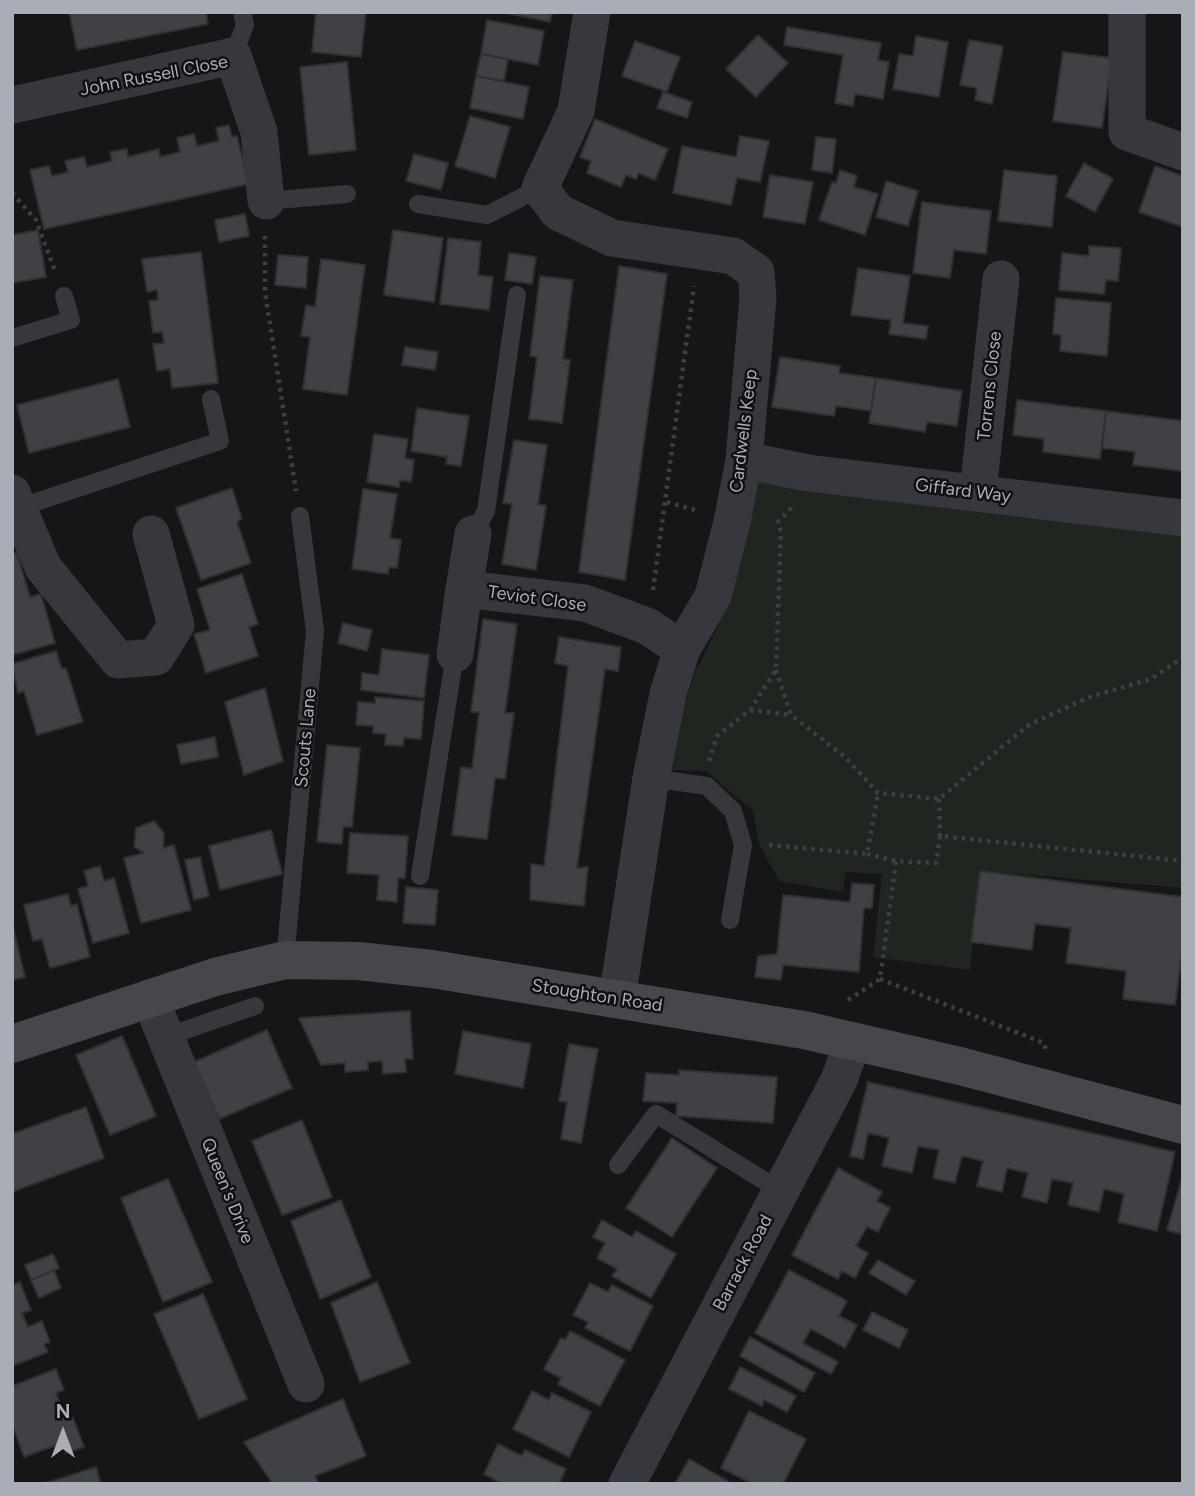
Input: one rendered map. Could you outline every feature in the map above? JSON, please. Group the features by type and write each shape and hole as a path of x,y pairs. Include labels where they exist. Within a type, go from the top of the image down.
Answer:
{"street":[{"path":"540,188 576,110 592,12"},
{"path":"1127,12 1127,132 1183,152"},
{"name":"John Russell Close","path":"12,105 233,56 259,132 266,201"},
{"name":"Cardwells Keep","path":"540,188 558,212 612,238 733,256 756,272 758,298 744,460 713,596 682,649 668,694 651,778 617,999"},
{"name":"Torrens Close","path":"978,492 1001,279"},
{"name":"Giffard Way","path":"744,460 808,472 1183,518"},
{"path":"16,500 43,567 118,660 156,657 176,625 151,534"},
{"name":"Teviot Close","path":"455,654 473,534"},
{"name":"Teviot Close","path":"464,589 585,603 647,626 682,649"},
{"name":"Stoughton Road","path":"12,1044 150,998 285,960 358,961 617,999 853,1041 1183,1125"},
{"name":"Queen's Drive","path":"150,998 306,1384"},
{"name":"Barrack Road","path":"626,1484 839,1080 853,1041"}],"lane":[{"path":"233,56 246,25 242,12"},
{"path":"418,204 487,215 540,188"},
{"path":"266,201 347,194"},
{"path":"473,534 486,512 517,295"},
{"path":"12,338 71,320 64,296"},
{"path":"16,500 220,441 211,399"},
{"name":"Scouts Lane","path":"285,960 315,631 300,516"},
{"path":"420,876 455,654"},
{"path":"651,778 706,786 733,811 743,845 730,920"},
{"path":"165,1037 255,1006"},
{"path":"618,1166 656,1114 781,1191"}],"path":[{"path":"12,193 36,220 64,296"},
{"path":"266,201 265,292 300,516"},
{"path":"791,715 776,670 781,532 778,522 801,498 808,472"},
{"path":"750,710 791,715 845,757 878,793 939,799 1030,724 1090,697 1152,679 1183,657"},
{"path":"706,786 706,771 717,736 750,710 776,670"},
{"path":"867,854 878,793"},
{"path":"743,845 867,854 896,861 936,863 940,836 939,799"},
{"path":"940,836 1183,861"},
{"path":"896,861 880,979 1044,1043 1057,1092"}],"shaded area":[{"path":"758,481 1183,531 1183,888 981,871 970,970 873,957 882,874 845,872 843,892 779,881 759,844 753,811 706,771 664,770 695,673 728,605"}],"building":[{"path":"69,12 206,12 208,24 77,50"},
{"path":"316,12 366,12 361,57 312,52"},
{"path":"501,12 552,12 550,22"},
{"path":"487,20 544,31 538,65 481,54"},
{"path":"787,27 881,43 878,60 889,62 883,99 855,94 853,106 835,103 843,55 784,45"},
{"path":"758,35 788,63 756,97 726,69"},
{"path":"916,36 948,42 939,97 893,89 899,54 913,56"},
{"path":"969,40 1003,46 992,104 975,100 977,88 960,85"},
{"path":"635,41 680,57 667,92 622,76"},
{"path":"1063,52 1112,58 1102,128 1053,121"},
{"path":"481,54 508,59 504,81 476,76"},
{"path":"347,62 356,150 309,155 300,67"},
{"path":"476,76 529,87 523,119 470,108"},
{"path":"663,92 692,102 687,118 657,108"},
{"path":"470,116 510,127 495,178 455,166"},
{"path":"595,119 668,149 655,180 639,173 636,179 626,175 621,187 587,173 591,161 580,157"},
{"path":"229,125 232,137 237,136 249,184 44,229 30,170 49,166 52,176 68,172 65,161 84,157 87,167 112,161 110,152 127,149 128,157 159,149 160,157 180,152 177,138 194,134 197,146 219,141 216,128"},
{"path":"740,136 769,141 760,182 737,178 731,205 673,193 682,146 736,157"},
{"path":"816,137 836,139 832,173 812,170"},
{"path":"414,154 448,163 441,190 406,181"},
{"path":"1084,163 1113,179 1095,212 1066,196"},
{"path":"1155,166 1183,176 1183,227 1139,212"},
{"path":"840,170 857,176 854,187 878,194 865,235 819,220 832,182 836,183"},
{"path":"1004,170 1057,176 1052,227 998,221"},
{"path":"770,175 813,182 805,224 763,217"},
{"path":"886,181 918,191 908,226 876,217"},
{"path":"922,202 991,211 986,254 954,250 950,278 913,273"},
{"path":"245,214 249,236 219,242 215,220"},
{"path":"38,230 46,277 12,283 12,235"},
{"path":"393,230 443,238 434,302 384,295"},
{"path":"448,238 481,242 478,275 493,277 489,310 440,304"},
{"path":"1089,246 1121,248 1118,281 1106,280 1104,294 1059,290 1062,253 1089,256"},
{"path":"201,252 218,383 172,388 170,369 157,371 153,344 164,343 162,332 153,333 149,301 158,300 157,290 147,292 142,259"},
{"path":"509,253 536,257 532,284 505,280"},
{"path":"278,255 308,257 306,288 275,285"},
{"path":"321,259 365,265 347,395 303,389 310,337 301,336 306,305 315,307"},
{"path":"619,266 667,274 625,580 579,572"},
{"path":"858,268 910,276 903,323 928,326 926,339 889,334 891,320 851,315"},
{"path":"540,276 573,280 563,359 570,360 562,423 529,419 537,357 530,356"},
{"path":"1056,298 1111,303 1107,356 1060,351 1061,335 1053,334"},
{"path":"405,347 438,352 435,370 402,365"},
{"path":"780,357 840,366 839,373 876,378 871,411 836,406 834,416 772,407"},
{"path":"876,378 962,391 957,426 927,422 925,432 869,423"},
{"path":"118,379 130,427 29,453 17,405"},
{"path":"1017,400 1106,411 1100,459 1043,452 1044,439 1013,435"},
{"path":"417,408 469,416 461,466 446,464 447,457 411,451"},
{"path":"1106,411 1183,421 1183,471 1133,465 1135,452 1102,448"},
{"path":"374,434 408,439 405,458 414,460 411,482 400,480 399,487 367,482"},
{"path":"514,440 547,445 538,504 546,506 536,570 502,564 512,504 503,503"},
{"path":"232,488 242,519 237,522 251,563 201,580 176,508"},
{"path":"363,489 397,494 390,538 401,540 397,568 389,567 388,574 352,569"},
{"path":"17,553 30,597 41,594 55,643 12,655 12,554"},
{"path":"242,574 258,624 249,627 258,656 206,673 194,634 210,630 197,589"},
{"path":"483,619 517,624 505,713 514,713 505,779 495,778 487,839 452,835 461,767 472,769 479,712 471,712"},
{"path":"343,623 372,630 367,651 338,643"},
{"path":"559,637 621,647 618,671 605,669 577,868 588,867 584,906 530,900 531,864 544,866 568,666 555,663"},
{"path":"382,649 429,655 424,698 361,690 362,673 379,675"},
{"path":"56,651 62,669 66,668 83,722 37,735 24,691 18,693 12,664"},
{"path":"265,688 283,761 244,775 225,702"},
{"path":"375,697 424,701 421,739 404,738 403,746 385,745 386,734 373,733 373,726 356,725 358,702 375,703"},
{"path":"215,737 218,757 181,764 177,745"},
{"path":"327,745 360,748 352,827 343,827 342,844 317,842"},
{"path":"154,821 164,833 163,848 174,845 191,910 141,923 124,858 144,853 134,847 136,828"},
{"path":"271,830 282,874 220,890 209,846"},
{"path":"350,833 408,836 405,878 398,878 397,902 377,900 379,875 347,873"},
{"path":"200,857 209,896 194,900 185,860"},
{"path":"100,866 104,881 114,878 129,933 93,943 78,889 88,886 84,871"},
{"path":"980,871 1183,897 1183,947 1175,1005 1123,999 1126,971 1066,963 1071,928 1035,924 1032,950 971,942"},
{"path":"852,883 874,885 872,908 864,908 859,972 783,965 781,980 755,977 758,956 777,954 783,895 850,902"},
{"path":"406,887 438,890 435,925 403,923"},
{"path":"68,894 71,906 77,904 90,957 50,968 42,939 33,941 24,905"},
{"path":"12,923 25,977 12,980"},
{"path":"410,1011 413,1059 405,1059 406,1072 383,1074 382,1061 368,1062 368,1070 345,1072 345,1063 321,1065 299,1018"},
{"path":"267,1030 292,1088 219,1119 194,1062"},
{"path":"463,1031 531,1044 523,1088 455,1074"},
{"path":"122,1036 156,1116 110,1135 76,1055"},
{"path":"569,1044 598,1049 581,1143 561,1139 567,1102 559,1101"},
{"path":"679,1070 777,1077 773,1123 676,1116 677,1103 643,1101 646,1073 679,1075"},
{"path":"868,1082 1175,1152 1157,1231 1118,1222 1124,1194 1104,1189 1099,1212 1068,1205 1073,1183 1052,1179 1047,1203 1022,1197 1028,1173 1007,1168 1002,1192 977,1186 983,1161 962,1156 955,1183 933,1178 939,1150 918,1146 912,1173 882,1166 889,1138 868,1133 863,1159 850,1156"},
{"path":"86,1107 104,1158 12,1192 12,1134"},
{"path":"302,1120 332,1197 282,1215 252,1141"},
{"path":"672,1138 717,1168 672,1237 626,1208"},
{"path":"838,1168 882,1192 877,1201 890,1208 878,1232 867,1227 856,1246 868,1253 855,1278 842,1271 838,1279 792,1255"},
{"path":"1183,1175 1183,1224 1180,1234 1167,1230"},
{"path":"168,1179 212,1282 163,1302 121,1198"},
{"path":"341,1200 371,1277 320,1299 291,1221"},
{"path":"602,1220 632,1237 636,1231 676,1254 651,1298 612,1276 617,1269 597,1258 605,1243 593,1237"},
{"path":"53,1254 59,1268 31,1280 25,1265"},
{"path":"878,1260 915,1281 906,1295 869,1273"},
{"path":"54,1270 61,1288 39,1298 31,1280"},
{"path":"789,1270 847,1301 839,1316 857,1325 845,1348 811,1329 803,1343 838,1362 831,1374 755,1333"},
{"path":"20,1282 31,1310 22,1313 28,1327 42,1321 50,1342 44,1344 48,1352 12,1366 12,1285"},
{"path":"377,1282 410,1363 360,1382 331,1303"},
{"path":"590,1283 608,1292 612,1285 653,1306 630,1351 585,1328 588,1322 573,1315"},
{"path":"203,1294 247,1399 199,1419 154,1314"},
{"path":"872,1312 908,1330 899,1348 863,1330"},
{"path":"570,1331 625,1360 600,1406 558,1384 561,1378 544,1369 561,1338 565,1340"},
{"path":"750,1337 815,1373 804,1392 740,1356"},
{"path":"740,1367 796,1396 787,1412 764,1400 762,1406 729,1389"},
{"path":"56,1369 64,1390 56,1393 66,1420 73,1418 84,1447 66,1453 62,1443 24,1457 12,1424 12,1386"},
{"path":"532,1391 549,1400 552,1393 591,1412 569,1457 513,1429"},
{"path":"343,1399 366,1456 315,1476 319,1484 273,1484 244,1442"},
{"path":"749,1411 806,1439 783,1484 753,1484 721,1468"},
{"path":"498,1444 522,1456 525,1450 566,1469 559,1484 503,1484 484,1474"},
{"path":"689,1459 728,1481 726,1484 675,1484"},
{"path":"96,1467 101,1484 46,1484 46,1483"}]}
